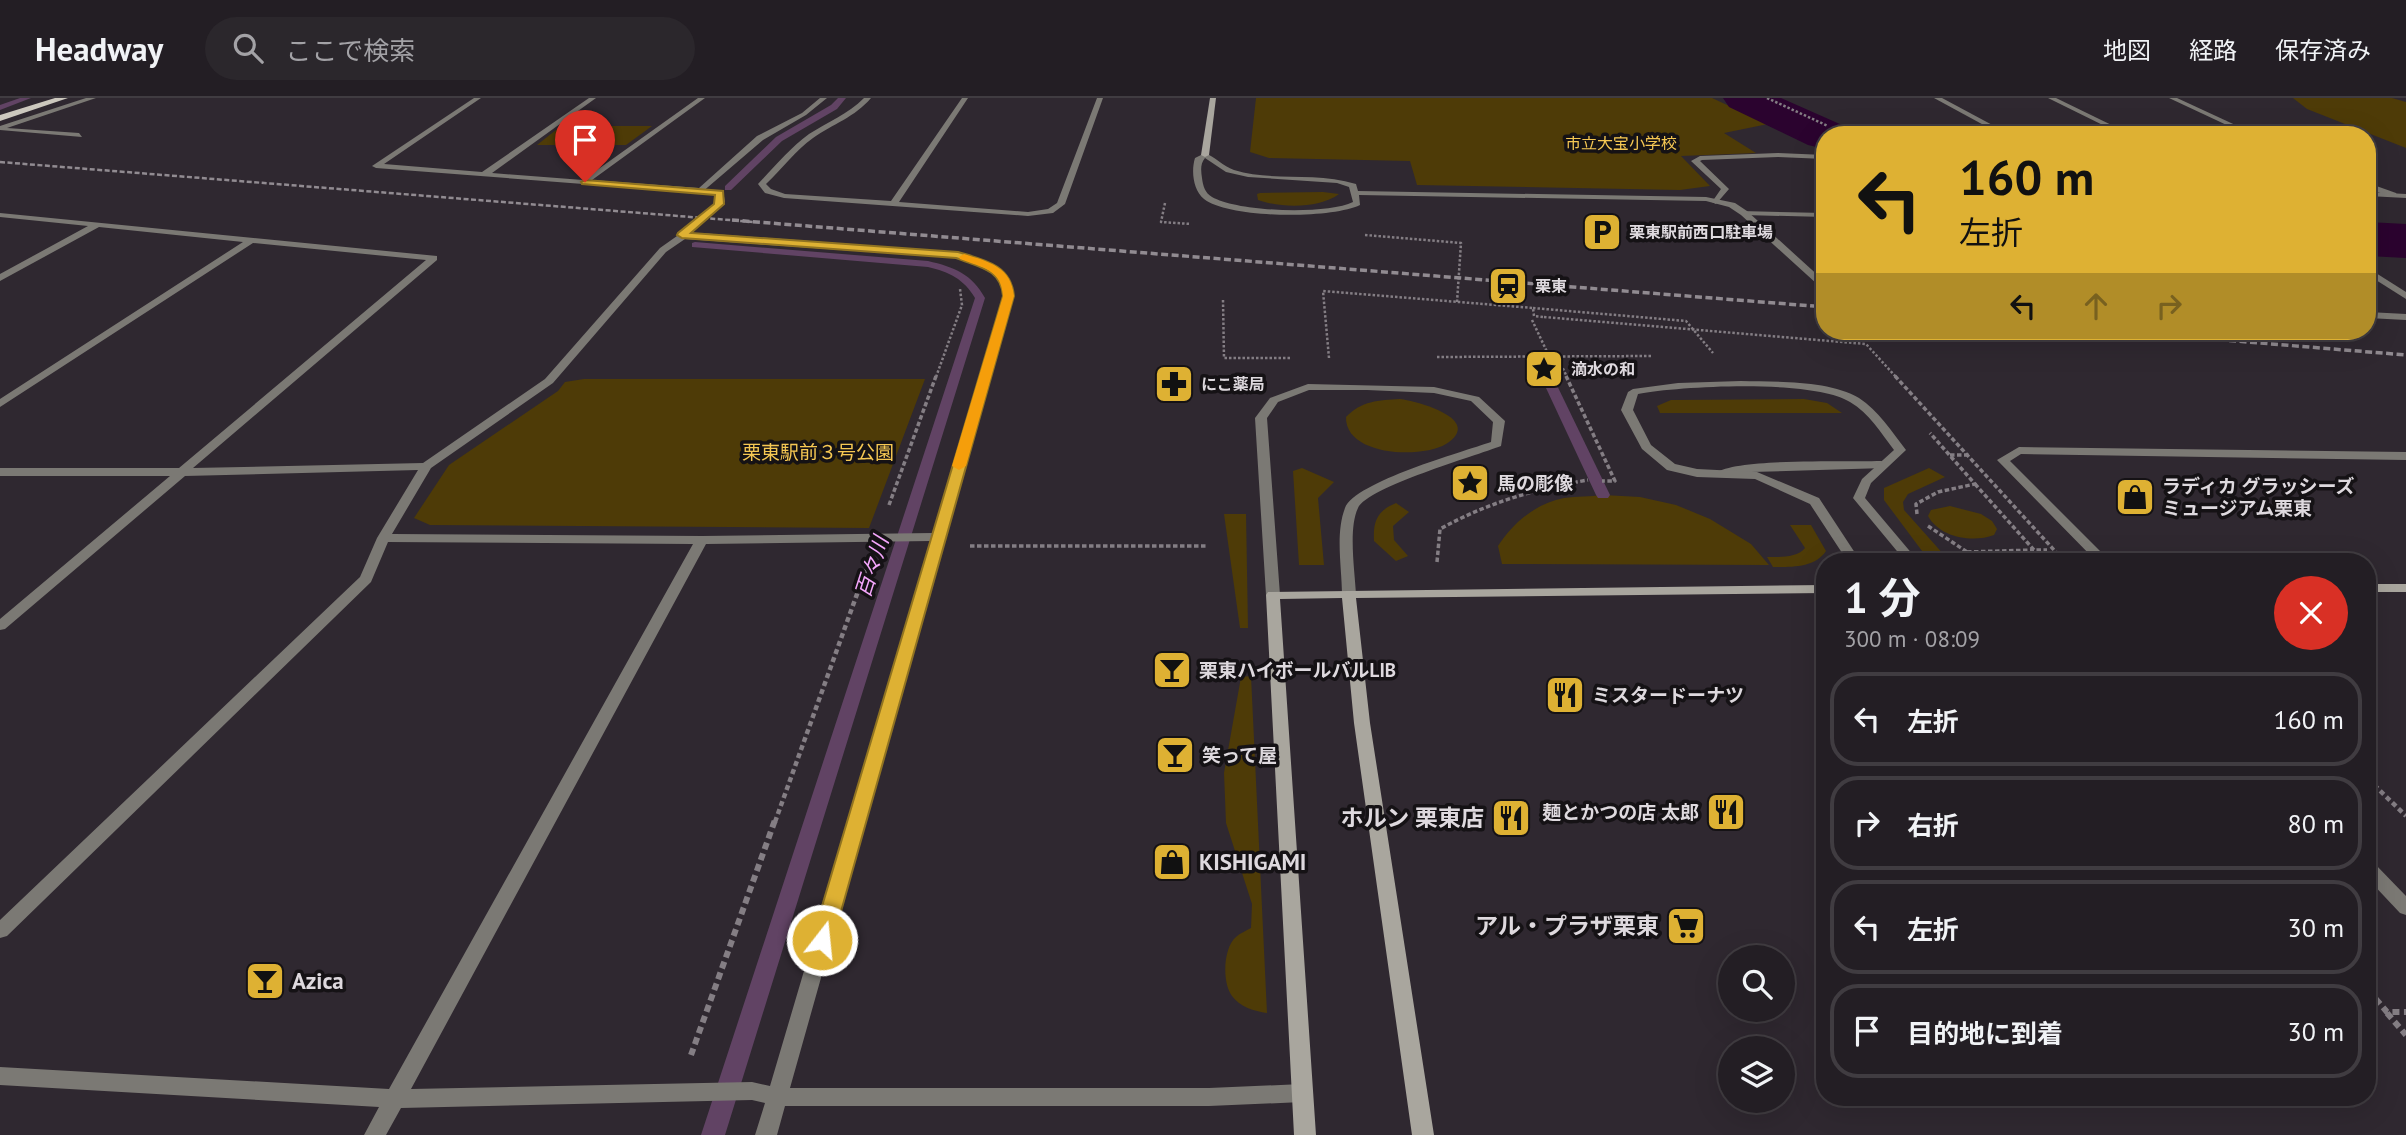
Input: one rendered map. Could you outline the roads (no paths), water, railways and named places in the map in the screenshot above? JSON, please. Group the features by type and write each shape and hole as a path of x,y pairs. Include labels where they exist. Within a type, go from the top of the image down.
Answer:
{"main road":[{"path":"0,118 64,98"}],"street":[{"path":"0,129 93,98"},
{"path":"0,931 366,579 383,538 426,466 549,382 663,250 721,202 719,193 701,191 376,166 478,98"},
{"path":"483,175 593,98"},
{"path":"585,182 702,98"},
{"path":"701,191 760,138 804,114 824,98"},
{"path":"868,98 851,114 809,137 762,184 768,191 784,196 1028,214 1050,211 1061,204 1100,98"},
{"path":"894,203 965,98"},
{"path":"1205,155 1220,167 1251,176 1299,176 1342,181 1353,186 1357,203 1352,209 1301,212 1226,204 1208,199 1201,192 1197,166 1198,160 1205,155 1213,98"},
{"path":"1937,98 1991,126"},
{"path":"2051,98 2110,126"},
{"path":"2172,98 2234,126"},
{"path":"0,129 79,135"},
{"path":"1716,202 1725,189 1695,161 1700,158 1816,157"},
{"path":"2376,188 2393,195"},
{"path":"1356,193 1693,199 1716,202 1732,205 1744,213 1816,278"},
{"path":"2376,194 2406,196"},
{"path":"1744,213 1816,215"},
{"path":"0,215 435,258 0,626"},
{"path":"0,278 98,225"},
{"path":"682,235 958,255 995,269 1007,281 1008,296 934,540 766,1135"},
{"path":"0,404 253,239"},
{"path":"2376,276 2406,296"},
{"path":"2376,315 2406,317"},
{"path":"1849,553 1815,501 1757,476 1697,473 1671,467 1646,447 1627,410 1633,392 1654,387 1685,385 1810,387 1849,397 1871,414 1899,450 1866,482 1859,498 1905,553"},
{"path":"1305,1135 1261,418 1274,400 1308,387 1434,390 1475,399 1499,421 1497,444 1361,495 1352,505 1347,539 1349,595 1362,723 1423,1135"},
{"path":"2096,553 2003,460 2019,450 2406,456"},
{"path":"1722,473 1751,468 1881,465"},
{"path":"0,472 182,472 426,466"},
{"path":"383,538 934,540"},
{"path":"375,1135 702,540"},
{"path":"2376,588 2406,588"},
{"path":"1273,595 1816,589"},
{"path":"2376,876 2406,908"},
{"path":"0,1076 395,1099 752,1091 777,1097 1209,1097 1302,1094"}],"waterway":[{"path":"0,108 27,98"},
{"name":"百々川","path":"728,188 779,139 834,107 842,98"},
{"path":"1745,98 1816,131"},
{"path":"2376,239 2406,241"},
{"name":"百々川","path":"695,245 928,264 959,274 975,288 980,298 713,1135"},
{"path":"1545,373 1603,495"}],"railway":[{"path":"0,162 754,222"},
{"path":"732,220 1816,306"},
{"path":"2224,340 2406,355"}],"place":[{"name":"栗東駅前西口駐車場","path":"1602,232"},
{"name":"栗東","path":"1508,286"},
{"name":"滴水の和","path":"1544,369"},
{"name":"にこ薬局","path":"1174,384"},
{"name":"馬の彫像","path":"1470,483"},
{"name":"ラディカ グラッシーズ ミュージアム栗東","path":"2135,497"},
{"name":"栗東ハイボールバルLIB","path":"1172,670"},
{"name":"ミスタードーナツ","path":"1565,695"},
{"name":"笑って屋","path":"1175,755"},
{"name":"麺とかつの店 太郎","path":"1726,812"},
{"name":"ホルン 栗東店","path":"1511,818"},
{"name":"KISHIGAMI","path":"1172,862"},
{"name":"アル・プラザ栗東","path":"1686,926"},
{"name":"Azica","path":"265,981"}],"park label":[{"name":"市立大宝小学校","path":"1621,143"},
{"name":"栗東駅前３号公園","path":"818,452"}]}
